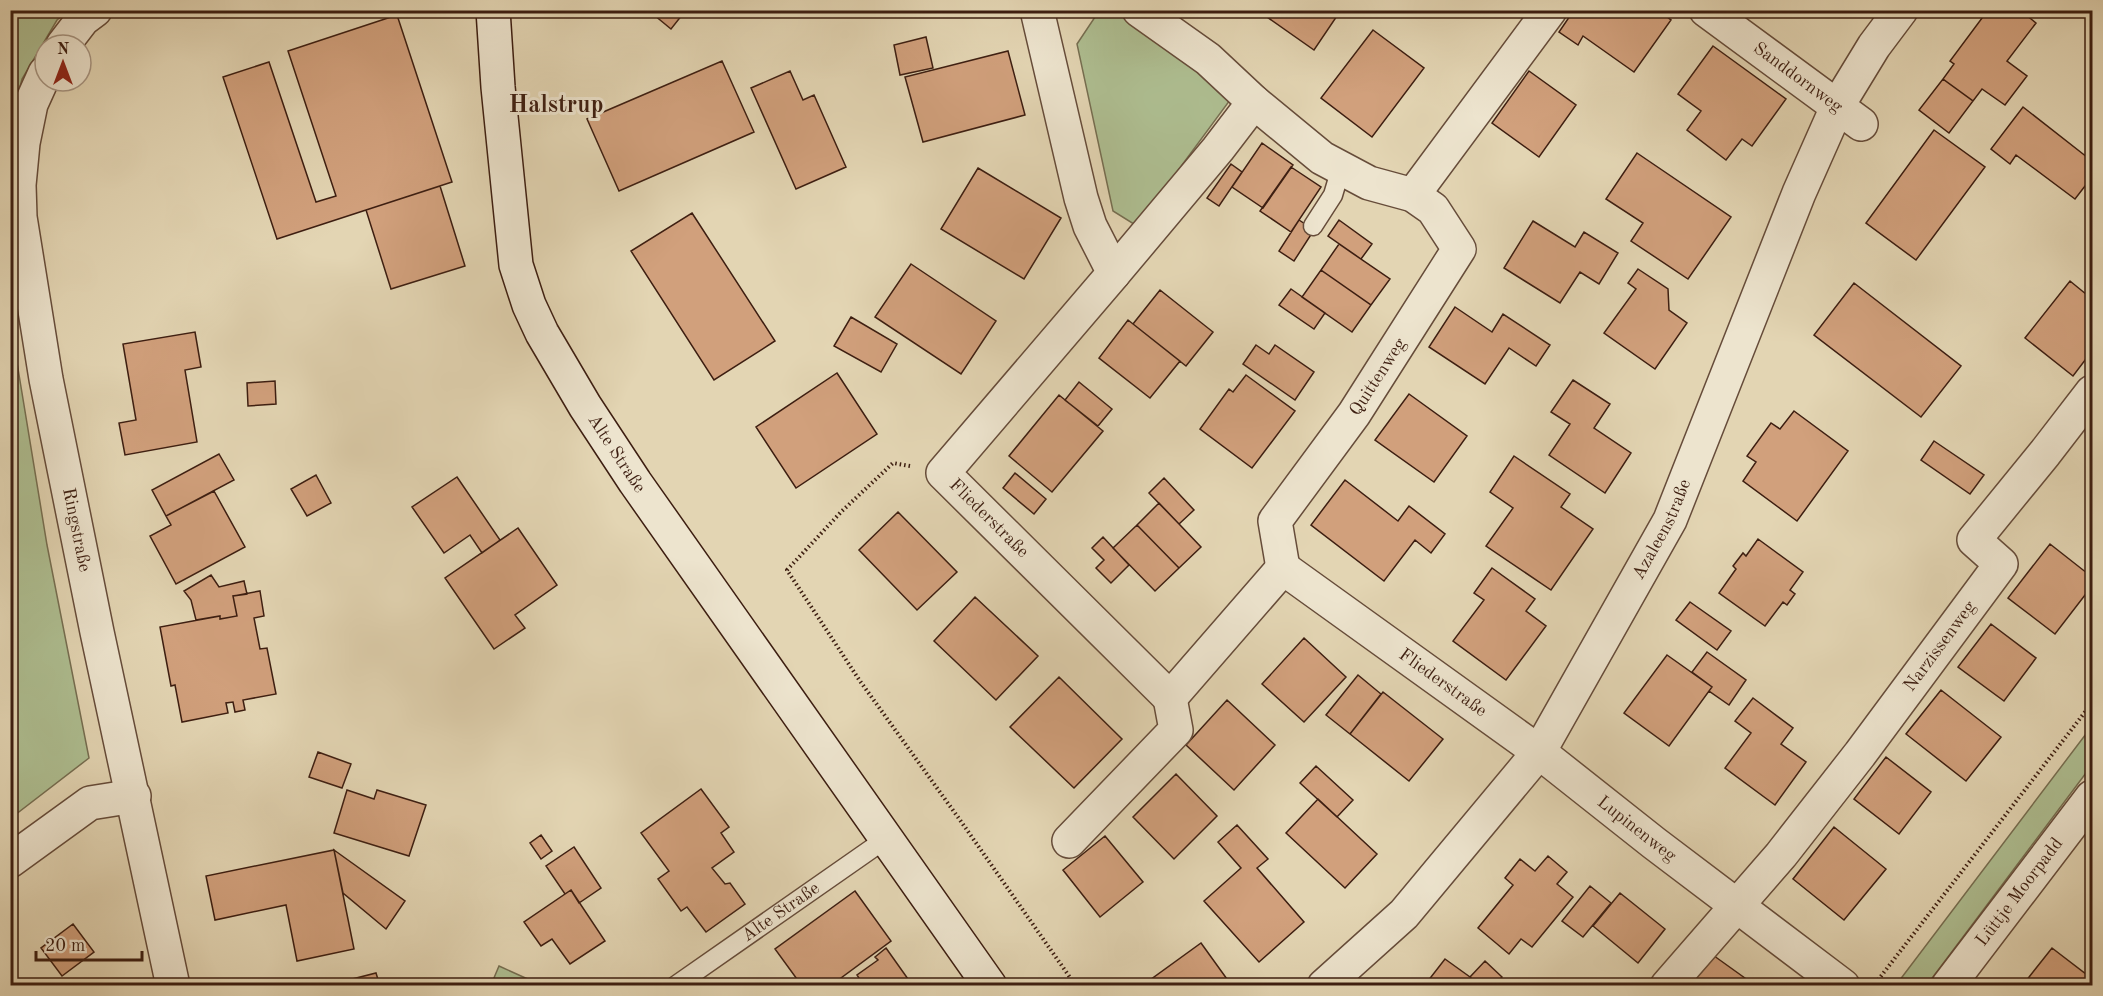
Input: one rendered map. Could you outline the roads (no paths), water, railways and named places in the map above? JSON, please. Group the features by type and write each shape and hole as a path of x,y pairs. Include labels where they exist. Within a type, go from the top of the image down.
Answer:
{"street":[{"path":"72,33 83,19 95,10"},
{"name":"Alte Straße","path":"493,10 516,265 529,305 543,333 585,406 635,482 990,986"},
{"path":"1037,10 1081,198 1090,226 1114,273"},
{"name":"Quittenweg","path":"1139,10 1208,59 1254,102 1322,158 1369,183 1413,195 1433,209 1459,249 1354,414 1275,521 1282,568"},
{"path":"1413,195 1550,10"},
{"name":"Sanddornweg","path":"1706,10 1850,115"},
{"name":"Azaleenstraße","path":"1324,986 1404,914 1539,752 1670,520 1786,225 1850,115 1874,46 1901,10"},
{"name":"Ringstraße","path":"36,93 31,104 23,143 19,184 20,217 46,379 97,633 134,796 173,986"},
{"name":"Fliederstraße","path":"1170,698 942,473 1114,273 1218,149 1254,102"},
{"name":"Narzissenweg","path":"1736,904 1781,855 1824,800 2001,564 1974,540 2092,392"},
{"path":"1069,841 1176,730 1170,698 1282,568"},
{"name":"Fliederstraße","path":"1282,568 1539,752"},
{"name":"Lupinenweg","path":"1539,752 1654,843 1843,986"},
{"path":"10,861 90,803 134,796"},
{"name":"Lüttje Moorpadd","path":"1948,986 2092,797"},
{"path":"1666,986 1736,904"}],"lane":[{"path":"1313,226 1333,195 1341,168"},
{"name":"Alte Straße","path":"675,986 887,838"}],"district":[{"name":"Halstrup","path":"556,106"}]}
